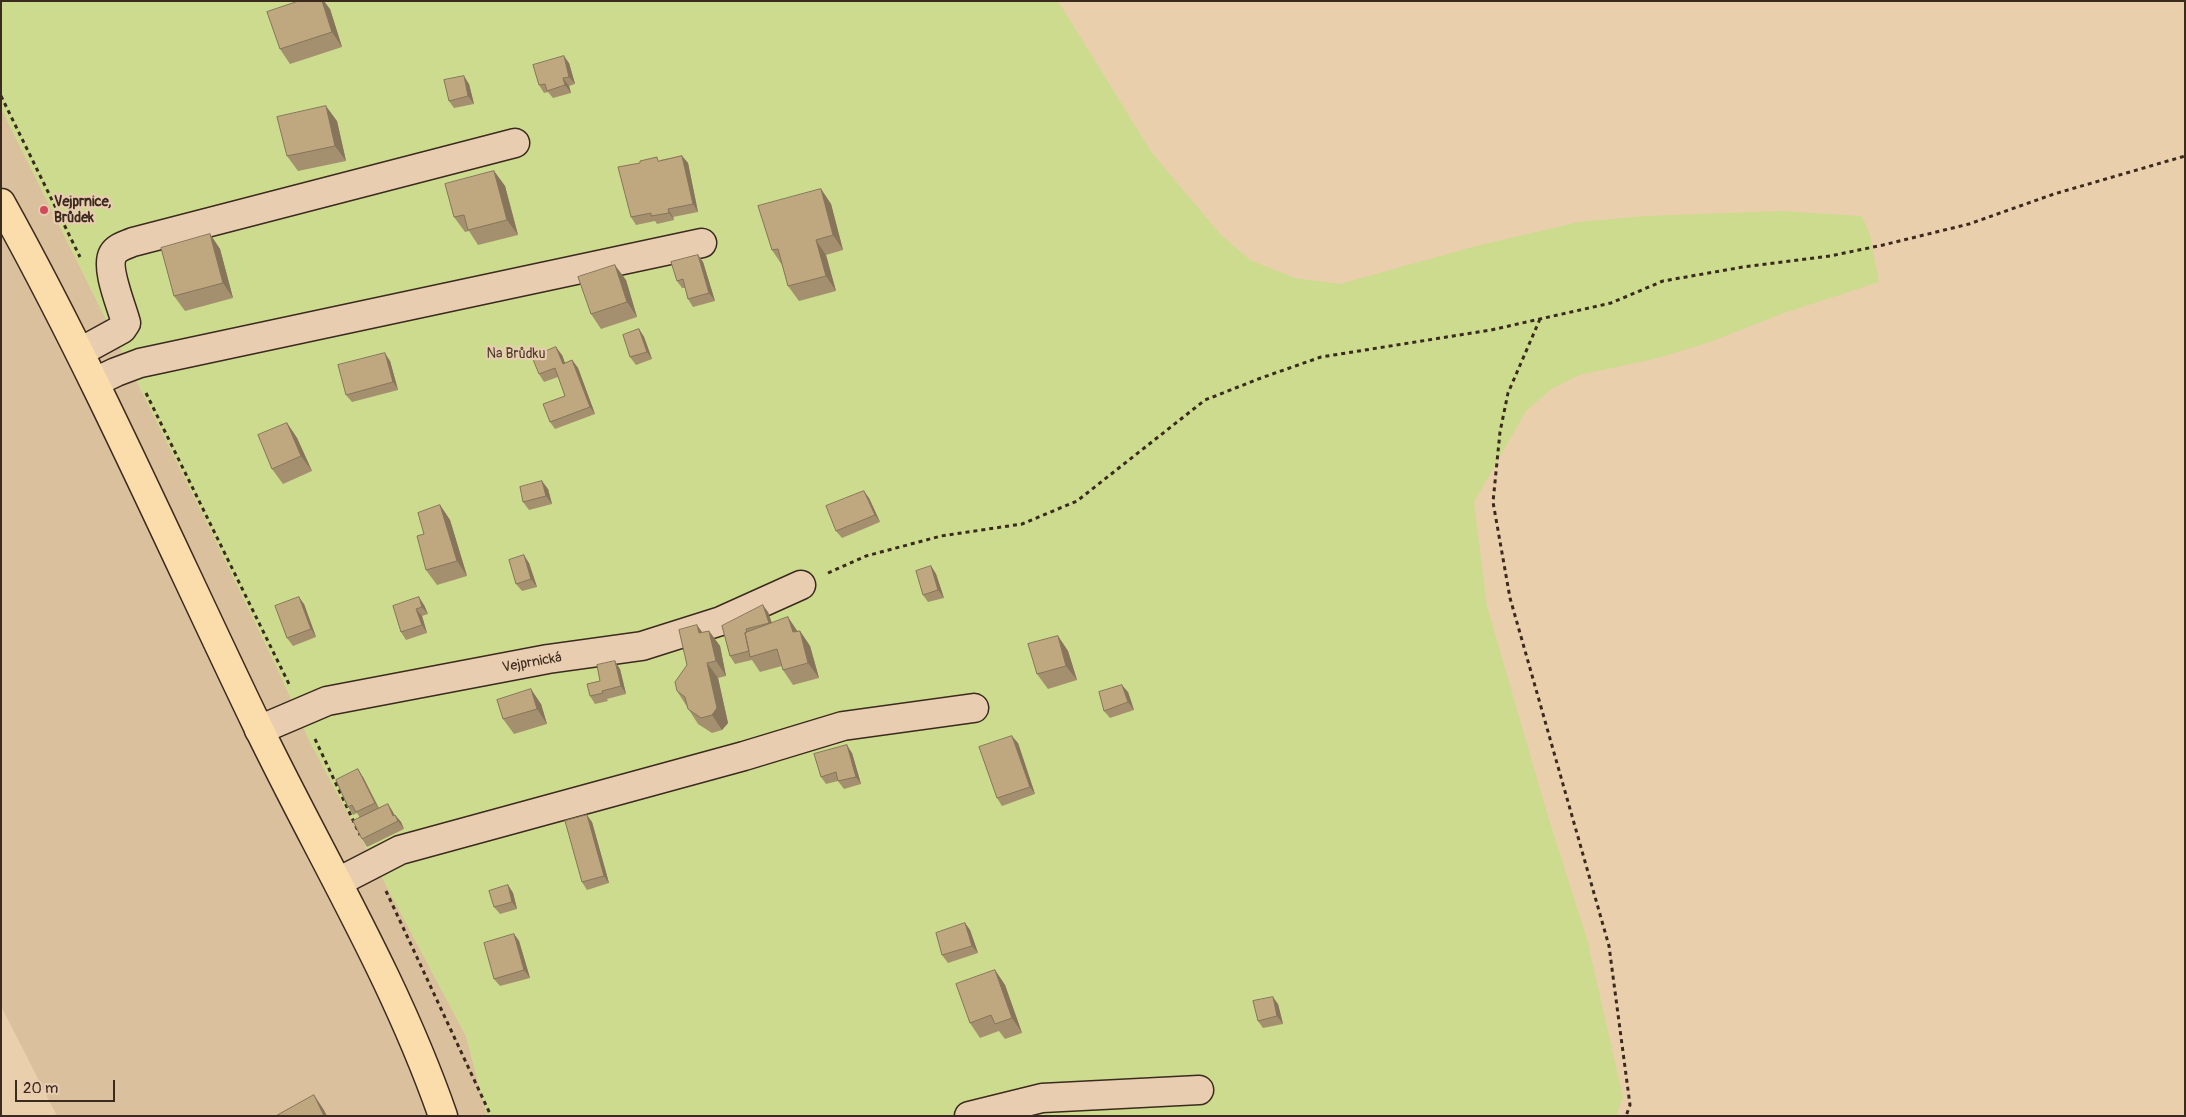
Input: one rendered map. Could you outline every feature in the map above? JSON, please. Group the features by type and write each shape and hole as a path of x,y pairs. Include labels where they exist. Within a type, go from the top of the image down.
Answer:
{"main road":[{"path":"1,203 42,276 80,352 259,730 395,994 440,1114"}],"street":[{"path":"80,352 122,330 126,323 110,265 114,253 120,247 133,242 515,143"},
{"path":"94,382 140,363 702,243"},
{"name":"Vejprnická","path":"259,730 327,701 548,659 642,646 721,621 800,585"},
{"path":"338,882 400,850 744,756 843,726 974,708"},
{"path":"969,1116 1042,1098 1199,1090"}],"path":[{"path":"1,96 84,265"},
{"path":"800,585 866,556 941,536 1022,524 1077,502 1205,400 1261,378 1321,358 1491,330 1541,319 1611,303 1663,281 1742,267 1830,256 1892,243 1969,224 2054,194 2185,156"},
{"path":"1541,319 1508,393 1500,432 1493,502 1510,598 1610,946 1630,1105 1626,1116"},
{"path":"145,390 302,712 361,838"},
{"path":"382,882 491,1116"}],"shaded area":[{"path":"1,108 210,529 279,672 310,742 466,1036 487,1116 57,1116 1,1006"}],"green space":[{"name":"Na Brůdku","path":"1,1 1058,1 1152,153 1220,234 1250,260 1295,278 1340,284 1476,246 1579,222 1645,216 1780,211 1862,216 1870,235 1879,282 1784,313 1707,343 1654,359 1579,375 1550,390 1526,411 1474,502 1487,606 1547,813 1587,939 1623,1097 1616,1116 487,1116 466,1036 310,742 279,672 210,529 1,108"}],"building":[{"path":"299,1 322,1 332,32 280,49 267,12"},
{"path":"564,56 569,77 563,78 565,85 547,91 545,84 539,85 533,65"},
{"path":"464,76 468,96 449,101 444,80"},
{"path":"326,106 335,146 287,156 277,117"},
{"path":"682,156 693,204 668,209 669,213 651,216 651,213 631,217 618,167 640,163 640,161 657,157 658,161"},
{"path":"494,171 507,220 468,230 464,215 454,217 445,184"},
{"path":"821,189 833,235 816,240 826,276 788,286 778,249 772,250 758,206"},
{"path":"210,234 223,283 174,296 161,248"},
{"path":"698,255 709,293 688,299 683,279 677,281 671,262"},
{"path":"615,265 627,302 591,314 578,277"},
{"path":"639,329 647,352 630,357 623,335"},
{"path":"556,347 563,364 572,360 590,407 550,422 543,404 565,396 555,368 539,374 532,357"},
{"path":"385,353 393,382 346,395 338,365"},
{"path":"287,423 301,456 272,469 258,435"},
{"path":"542,481 546,496 523,502 520,487"},
{"path":"864,491 875,515 836,531 826,506"},
{"path":"440,505 457,561 426,570 417,536 424,534 418,513"},
{"path":"524,555 531,579 516,584 509,560"},
{"path":"931,566 938,590 923,595 916,571"},
{"path":"299,597 311,629 287,638 275,606"},
{"path":"419,597 422,607 416,609 422,625 401,632 393,606"},
{"path":"763,605 769,623 746,629 747,632 745,633 749,651 730,656 722,626"},
{"path":"788,617 793,632 800,631 808,663 783,670 777,649 750,657 745,633"},
{"path":"697,625 699,633 709,631 716,661 707,663 717,708 712,715 701,718 688,709 685,697 677,691 675,682 687,665 679,630"},
{"path":"1058,636 1066,666 1037,674 1028,644"},
{"path":"615,661 621,686 590,696 587,684 600,681 597,665"},
{"path":"1122,685 1128,702 1104,711 1099,692"},
{"path":"531,689 537,709 503,719 497,700"},
{"path":"1012,736 1030,787 997,798 979,747"},
{"path":"847,745 856,777 838,781 836,772 821,777 814,754"},
{"path":"358,769 375,803 356,812 352,805 348,807 336,780"},
{"path":"388,804 393,816 395,815 398,821 362,839 353,821"},
{"path":"587,815 604,876 582,882 565,821"},
{"path":"508,885 512,902 494,907 489,891"},
{"path":"965,923 972,946 942,955 936,933"},
{"path":"514,934 524,970 494,979 484,943"},
{"path":"995,970 1012,1018 995,1024 991,1015 970,1023 956,984"},
{"path":"1273,997 1277,1016 1258,1021 1253,1001"},
{"path":"314,1095 324,1116 276,1116"}],"place":[{"name":"Vejprnice, Brůdek","path":"44,210"}]}
